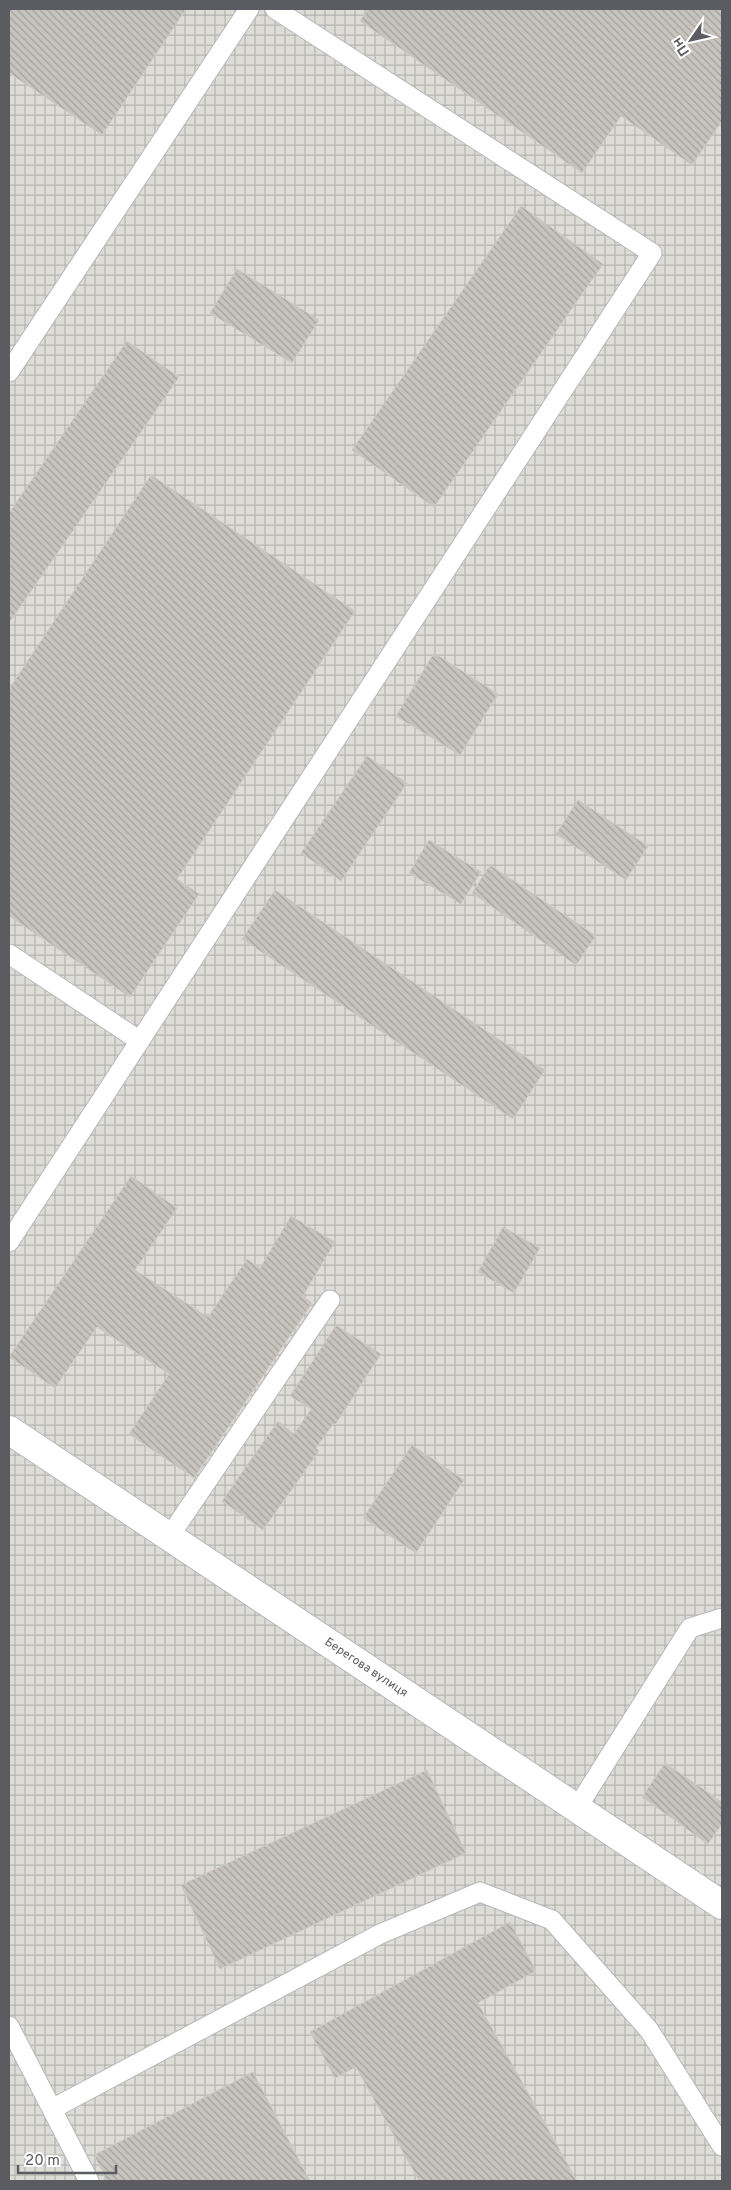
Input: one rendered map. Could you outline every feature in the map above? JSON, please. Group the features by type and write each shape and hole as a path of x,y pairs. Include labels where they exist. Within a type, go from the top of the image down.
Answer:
{"street":[{"name":"Берегова вулиця","path":"9,1430 722,1905"}],"lane":[{"path":"9,372 249,9"},
{"path":"9,1242 652,253 275,9"},
{"path":"9,954 140,1041"},
{"path":"169,1536 330,1300"},
{"path":"577,1808 690,1628 722,1618"},
{"path":"52,2109 380,1934 480,1892 552,1920 649,2030 722,2146"},
{"path":"9,2026 89,2181"}],"shaded area":[{"path":"9,9 722,9 722,2181 9,2181"}],"building":[{"path":"9,9 186,9 102,135 9,73"},
{"path":"368,9 722,9 722,121 692,165 621,116 582,173 360,21"},
{"path":"521,206 603,264 434,507 352,450"},
{"path":"237,269 319,320 292,363 210,313"},
{"path":"127,341 179,377 9,623 9,513"},
{"path":"151,475 355,611 177,879 199,894 130,997 9,916 9,689"},
{"path":"434,653 498,694 460,755 396,716"},
{"path":"367,756 407,783 341,881 301,853"},
{"path":"578,800 648,846 626,880 556,834"},
{"path":"429,840 481,872 461,904 409,873"},
{"path":"490,865 596,936 576,965 472,893"},
{"path":"275,890 545,1070 513,1119 242,939"},
{"path":"131,1176 177,1208 135,1270 208,1317 247,1259 260,1268 291,1216 335,1242 303,1296 312,1303 194,1478 129,1434 169,1374 97,1327 55,1388 9,1357"},
{"path":"503,1227 540,1248 514,1293 478,1272"},
{"path":"336,1325 381,1354 335,1425 333,1424 316,1448 319,1451 263,1530 222,1501 278,1421 294,1434 311,1409 290,1396"},
{"path":"412,1445 464,1480 416,1553 363,1518"},
{"path":"665,1763 722,1802 722,1824 708,1844 642,1797"},
{"path":"427,1770 466,1853 220,1969 181,1885"},
{"path":"510,1922 536,1971 478,2003 577,2181 419,2181 356,2067 335,2078 310,2032"},
{"path":"253,2072 310,2181 107,2181 94,2155"}]}
